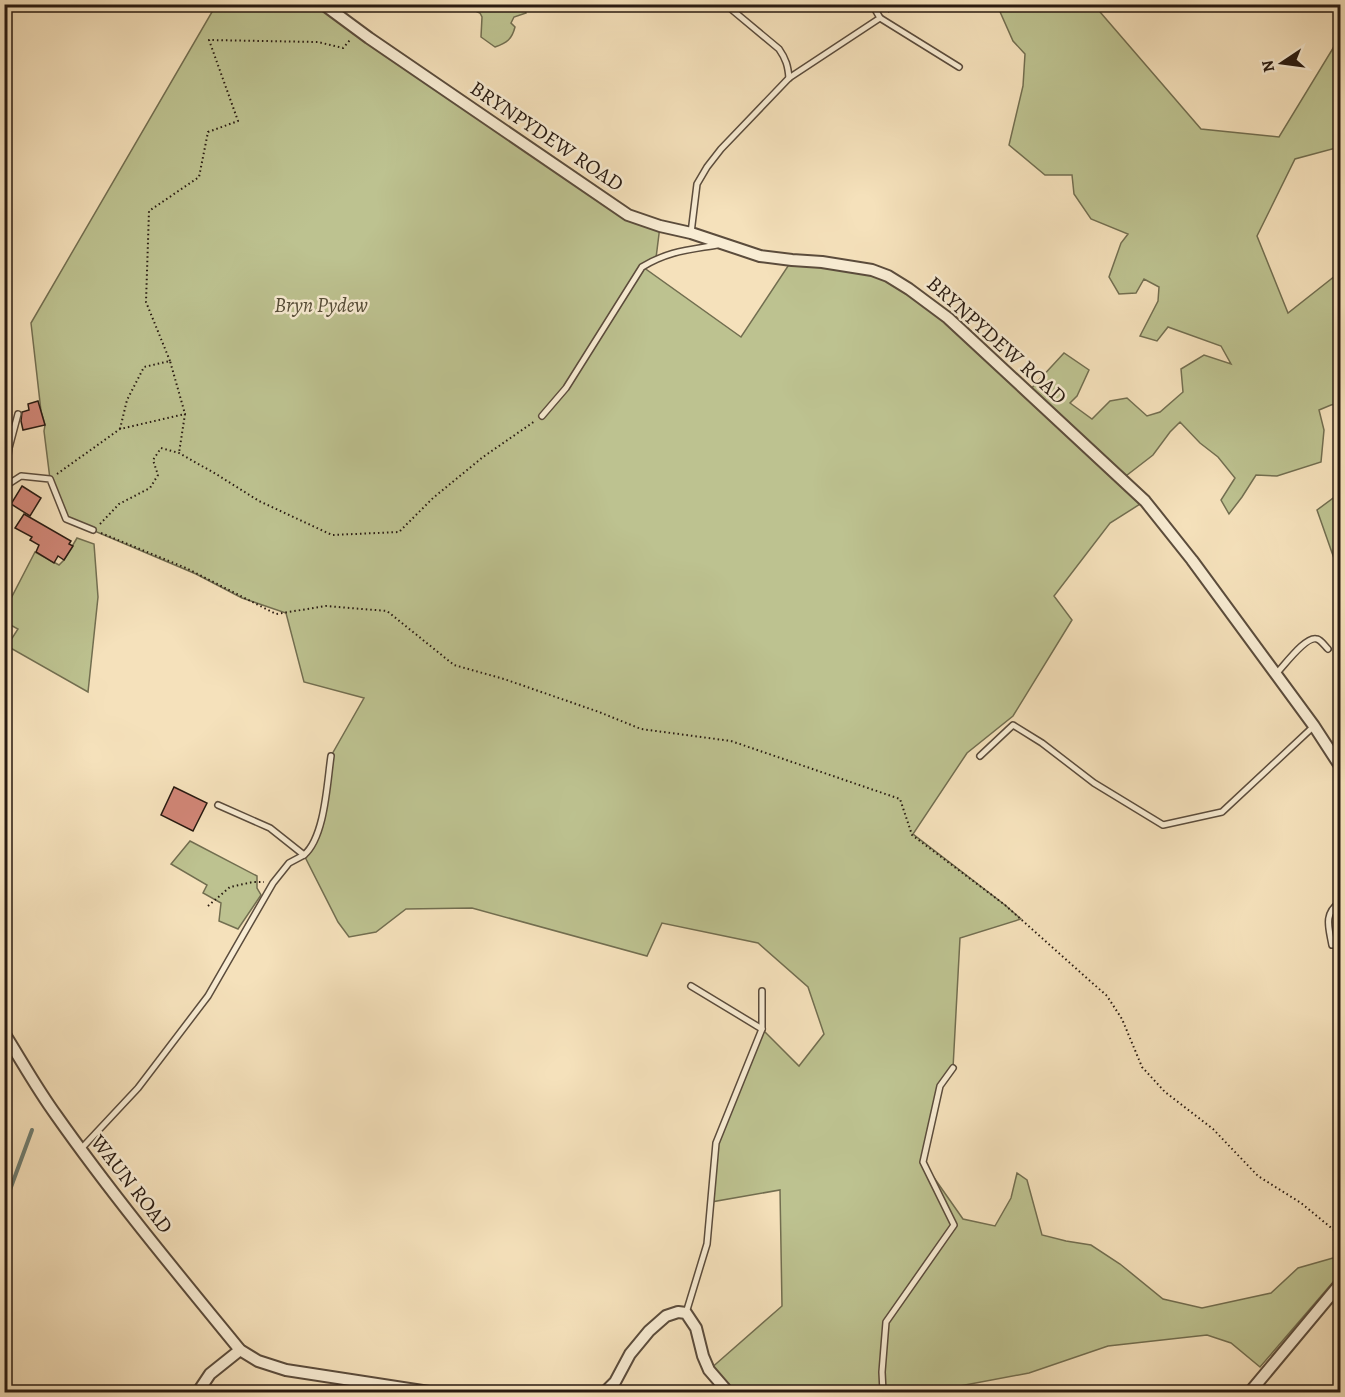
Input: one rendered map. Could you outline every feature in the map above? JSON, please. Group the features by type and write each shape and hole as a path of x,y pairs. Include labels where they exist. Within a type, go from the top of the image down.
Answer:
{"street":[{"name":"BRYNPYDEW ROAD","path":"323,4 628,215 760,256 872,270 909,288 948,318 1145,501 1192,560 1341,766"},
{"name":"WAUN ROAD","path":"4,1033 80,1150 240,1350"},
{"path":"1250,1392 1341,1284"},
{"path":"605,1392 615,1382 630,1354 649,1331 666,1316 678,1312 686,1313 696,1328 709,1370 728,1392"},
{"path":"198,1392 210,1374 240,1350 258,1361 286,1370 429,1392"}],"lane":[{"path":"725,4 779,49 785,57 789,78"},
{"path":"872,4 880,18 959,67"},
{"path":"691,233 698,184 707,167 721,149 789,78 880,18"},
{"path":"542,416 566,388 642,267 672,252 724,244"},
{"path":"4,486 9,448 18,414"},
{"path":"4,486 21,476 50,479 66,519 93,530"},
{"path":"1276,674 1307,641 1314,638 1319,639 1328,649"},
{"path":"980,756 1013,724 1094,783 1163,825 1222,812 1314,726"},
{"path":"80,1150 138,1088 208,996 273,883 289,863 310,849 324,808 331,756"},
{"path":"218,805 270,828 304,855"},
{"path":"1332,945 1329,915 1333,907 1341,902"},
{"path":"691,986 762,1029"},
{"path":"686,1313 707,1244 716,1143 762,1029 762,991"},
{"path":"883,1392 882,1372 886,1322 954,1225 923,1162 940,1086 954,1068"}],"path":[{"path":"178,453 185,414 170,361 146,302 149,211 199,177 208,132 238,122 209,40 318,42 343,48 358,30"},
{"path":"120,429 127,400 144,367 170,361"},
{"path":"50,479 120,429 185,414"},
{"path":"542,416 483,457 433,498 399,532 332,535 259,501 178,453 161,448 153,460 158,476 150,488 119,504 93,530 186,568 276,614 326,606 387,611 454,665 526,686 641,729 731,741 900,799 912,835 1005,904 1107,996 1122,1019 1142,1067 1165,1092 1213,1129 1258,1176 1301,1203 1341,1235"},
{"path":"208,906 230,887 253,882 273,883"}],"green space":[{"name":"Bryn Pydew","path":"216,5 323,5 628,215 660,226 656,258 643,267 741,337 792,260 872,270 909,289 1028,392 1064,353 1089,370 1077,396 1070,403 1092,419 1110,401 1127,398 1147,416 1160,412 1183,392 1181,369 1204,355 1231,364 1221,346 1168,327 1157,341 1140,336 1158,301 1159,287 1144,279 1136,293 1119,294 1109,277 1121,243 1128,234 1091,219 1074,194 1072,175 1045,175 1009,145 1023,86 1025,54 1013,41 997,5 1094,5 1201,129 1279,137 1338,40 1340,41 1340,102 1337,114 1336,148 1295,159 1257,236 1288,313 1340,272 1340,403 1319,410 1324,430 1321,462 1277,476 1256,475 1229,514 1221,500 1235,478 1218,457 1200,443 1180,422 1153,455 1122,479 1145,501 1110,523 1054,596 1072,620 1013,716 967,753 913,834 1021,919 960,938 953,1068 940,1086 923,1162 963,1219 995,1226 1011,1198 1017,1173 1027,1180 1042,1235 1091,1245 1120,1264 1163,1299 1202,1308 1271,1293 1298,1268 1340,1256 1340,1274 1260,1367 1231,1343 1207,1335 1108,1346 1029,1373 928,1392 728,1392 709,1370 782,1306 780,1190 711,1202 716,1143 762,1029 799,1066 824,1034 808,987 758,943 662,923 647,956 472,908 406,909 376,932 349,937 338,922 304,855 314,841 324,809 331,756 364,698 304,682 286,613 242,598 196,574 66,519 50,479 31,323"},
{"path":"460,5 524,5 526,13 514,17 511,23 515,27 511,38 495,47 481,37 482,17 480,13 464,9"},
{"path":"1340,493 1340,568 1337,567 1317,510"},
{"path":"77,538 94,544 98,597 88,692 7,646 18,629 5,622 4,605 7,606 35,552 59,565"},
{"path":"190,841 257,876 257,888 261,895 238,929 219,921 221,903 203,893 207,885 171,864"}],"building":[{"path":"38,401 45,425 23,430 22,412 29,410 28,404"},
{"path":"22,486 41,498 30,516 11,504"},
{"path":"24,514 71,541 69,544 73,546 64,560 58,556 54,563 36,552 39,545 30,540 32,537 15,528"},
{"path":"174,787 207,803 193,831 161,815"}],"waterway":[{"path":"4,1206 32,1130"}]}
